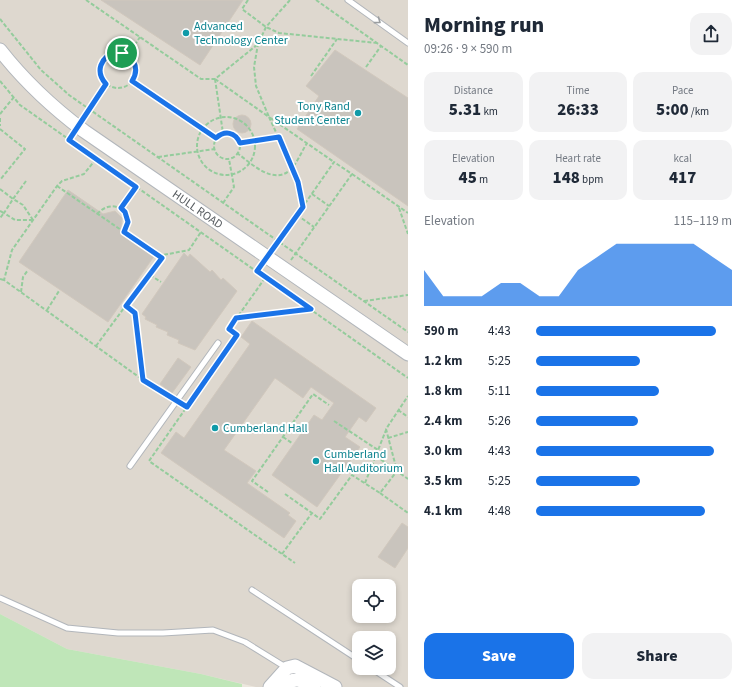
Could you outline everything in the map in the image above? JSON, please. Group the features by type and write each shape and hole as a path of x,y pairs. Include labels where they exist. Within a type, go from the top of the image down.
{"street":[{"name":"HULL ROAD","path":"0,50 32,88 56,111 408,354"},
{"path":"270,687 287,668 295,666 334,687"},
{"path":"284,687 295,679 301,680 314,687"}],"lane":[{"path":"348,0 408,43"},
{"path":"130,466 218,342"},
{"path":"252,590 352,655"},
{"path":"0,598 67,628 118,633 164,633 213,630 245,642 287,668"},
{"path":"382,675 400,687"}],"path":[{"path":"86,0 201,79 215,79 408,214"},
{"path":"248,0 242,9 266,27 279,33 377,43"},
{"path":"290,0 266,27 258,44 254,67 256,86 293,168 298,182 303,207"},
{"path":"316,0 408,65"},
{"path":"0,18 41,70 70,95 408,332"},
{"path":"128,55 140,37"},
{"path":"311,76 337,39"},
{"path":"215,79 258,44"},
{"path":"366,67 381,46"},
{"path":"116,52 128,55 135,65 136,71 132,81 123,88 117,89 106,84 100,74 101,62 105,57 116,52"},
{"path":"215,79 223,133"},
{"path":"0,81 20,105 408,378"},
{"path":"132,81 216,138"},
{"path":"69,140 106,84"},
{"path":"0,114 14,97"},
{"path":"0,118 0,128 25,150 0,180"},
{"path":"221,118 236,118 244,123 250,130 254,140 255,148 250,162 240,171 232,174 212,172 204,166 197,151 198,138 202,129 208,122 221,118"},
{"path":"223,133 235,136 240,143 237,153 229,159 220,157 214,149 216,138 223,133"},
{"path":"240,143 279,137"},
{"path":"237,153 268,174 277,175 293,168 307,143"},
{"path":"158,157 214,149"},
{"path":"4,280 12,250 57,186 62,181 84,174 96,159"},
{"path":"223,203 234,187 229,159"},
{"path":"257,271 279,242 334,162"},
{"path":"273,283 296,254 352,174"},
{"path":"0,218 26,181"},
{"path":"57,186 162,258"},
{"path":"121,208 136,187"},
{"path":"0,189 23,205 33,220"},
{"path":"312,194 329,206"},
{"path":"97,214 105,207 110,206 121,208 125,212 128,222 124,232"},
{"path":"399,207 408,234"},
{"path":"0,211 15,220 33,220"},
{"path":"297,215 315,227"},
{"path":"96,346 150,275 164,254 189,250 201,232"},
{"path":"21,292 23,277 28,270"},
{"path":"150,275 161,282"},
{"path":"265,278 229,329 237,335 149,461 295,562"},
{"path":"0,279 4,280 47,310 143,380 187,407"},
{"path":"47,310 59,291"},
{"path":"364,301 408,295"},
{"path":"126,306 135,313 143,380"},
{"path":"236,318 311,309"},
{"path":"268,492 252,481 313,394 329,405"},
{"path":"365,483 386,429 408,396"},
{"path":"398,410 408,417"},
{"path":"334,421 378,450"},
{"path":"386,429 397,471"},
{"path":"388,438 408,432"},
{"path":"283,437 292,443"},
{"path":"376,456 408,479"},
{"path":"380,493 397,471"},
{"path":"285,494 320,519 352,475 408,513"},
{"path":"282,554 312,513"}],"shaded area":[{"path":"0,0 408,0 408,687 256,687 201,674 67,649 0,614"}],"green space":[{"path":"0,614 67,649 201,674 242,684 242,687 0,687"}],"building":[{"name":"Advanced Technology Center","path":"101,0 243,0 200,65"},
{"name":"Tony Rand Student Center","path":"335,50 408,98 408,206 297,129 319,96 306,86"},
{"path":"242,115 248,118 251,124 248,130 242,133 236,130 233,124 236,118"},
{"path":"68,190 103,214 115,211 122,218 121,227 157,252 108,322 19,262"},
{"path":"184,253 188,257 190,254 210,272 212,270 221,280 223,278 237,291 195,350 178,343 179,340 167,335 168,332 156,327 157,325 145,319 146,317 142,314"},
{"name":"Cumberland Hall","path":"252,321 376,408 366,422 359,417 345,437 360,447 317,507 272,475 314,415 322,420 334,403 311,387 303,398 275,378 224,450 256,471 247,483 290,513 288,515 296,521 284,538 161,453 176,432 184,438 250,344 241,337"},
{"path":"178,358 191,367 172,393 160,384"},
{"path":"402,523 408,527 408,548 395,568 378,557"}],"place":[{"name":"Advanced Technology Center","path":"186,33"},
{"name":"Tony Rand Student Center","path":"358,113"},
{"name":"Cumberland Hall","path":"215,428"},
{"name":"Cumberland Hall Auditorium","path":"316,461"}],"route":[{"path":"116,52 122,53 128,55 135,65 136,71 132,81 216,138 223,133 231,133 240,143 279,137 298,182 303,207 257,271 311,309 236,318 229,329 237,335 187,407 143,380 135,313 126,306 162,258 124,232 128,222 125,212 121,208 136,187 69,140 106,84 100,74 101,62 110,54 116,52"}]}
